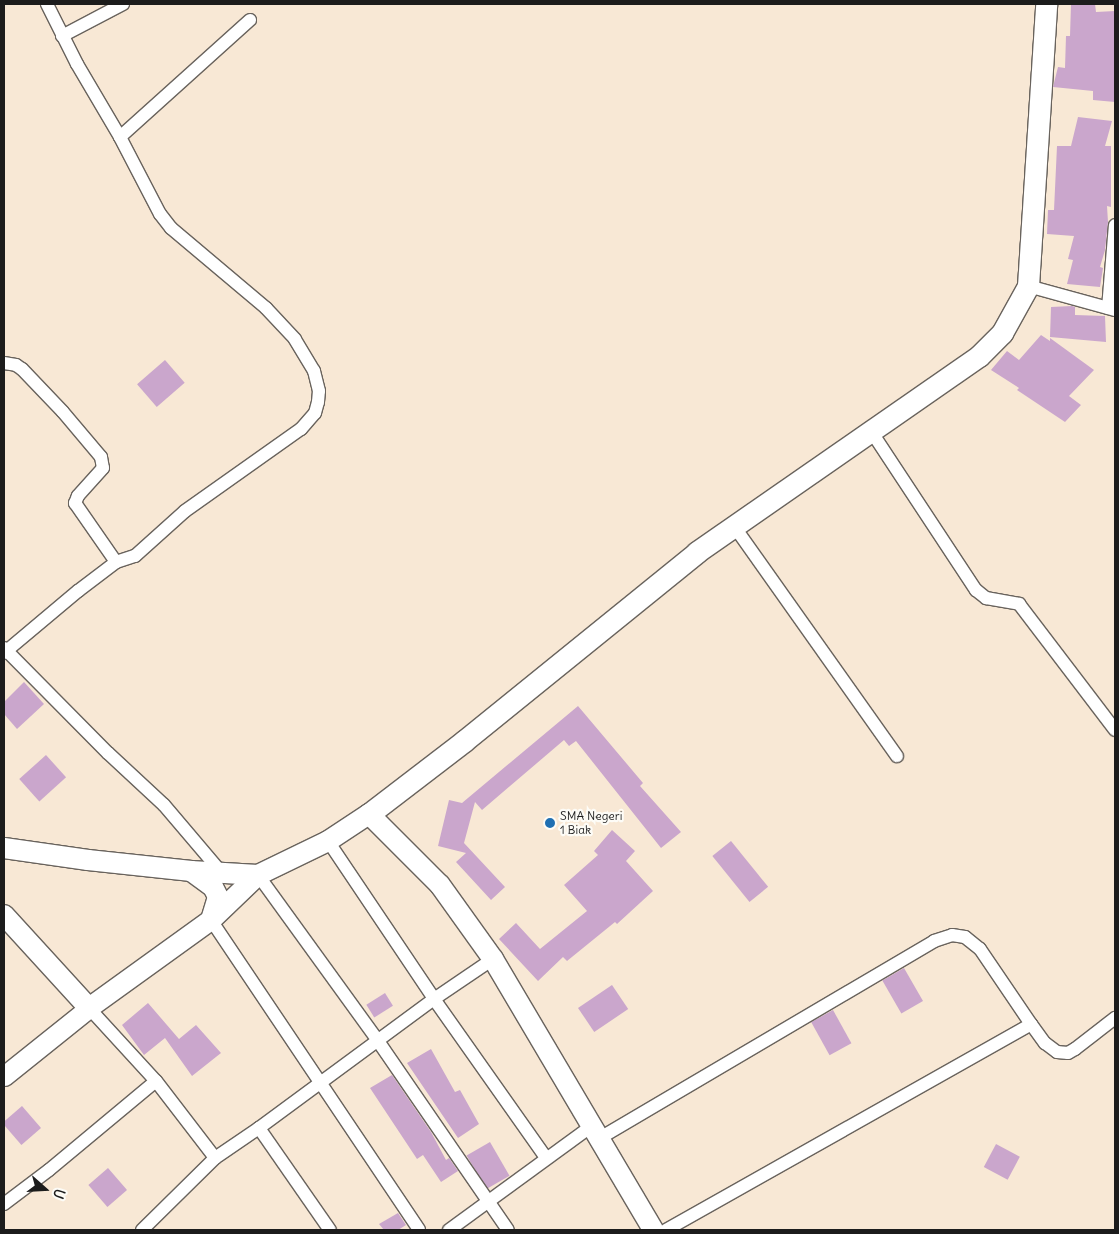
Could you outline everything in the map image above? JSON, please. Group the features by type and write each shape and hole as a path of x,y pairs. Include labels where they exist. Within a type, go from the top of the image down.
{"highway":[{"path":"369,814 464,741 697,552 979,356 1002,333 1028,286 1046,4"}],"main road":[{"path":"4,1076 89,1008 212,920 258,875 328,842 369,814 440,885 493,959 653,1230"},
{"path":"4,848 88,860 192,871 258,875"},
{"path":"192,871 213,887 218,897 212,920"},
{"path":"4,915 89,1008"}],"street":[{"path":"47,4 62,36 120,137 160,214 171,228 266,308 295,339 314,371 319,391 317,407 310,422 185,511 135,556 116,562 5,651 108,753 164,805 221,872"},
{"path":"62,36 123,4"},
{"path":"120,137 250,20"},
{"path":"1028,286 1112,309 1115,225"},
{"path":"4,363 16,365 22,370 63,412 101,457 103,468 78,496 75,503 116,562"},
{"path":"872,431 976,590 986,598 1019,604 1115,730"},
{"path":"734,526 897,756"},
{"path":"328,842 434,999 546,1158"},
{"path":"258,875 378,1041 508,1230"},
{"path":"212,920 319,1083 419,1230"},
{"path":"449,1230 546,1158 596,1132 934,941 952,935 966,937 980,949 1031,1024 1051,1049 1063,1054 1075,1049 1115,1018"},
{"path":"142,1230 216,1158 434,999 493,959"},
{"path":"89,1008 156,1081 216,1158"},
{"path":"666,1230 1031,1024"},
{"path":"4,1204 49,1170 156,1081"},
{"path":"259,1128 330,1230"}],"building":[{"path":"1071,4 1095,4 1096,12 1115,11 1115,102 1093,100 1093,91 1053,87 1058,67 1065,68 1066,36 1070,36"},
{"path":"1078,117 1112,121 1105,146 1111,146 1111,207 1107,206 1108,222 1105,250 1100,267 1103,268 1100,287 1067,284 1073,260 1068,259 1074,236 1047,234 1048,210 1054,210 1057,146 1071,146"},
{"path":"1051,307 1075,307 1075,315 1105,316 1106,342 1050,337"},
{"path":"1041,335 1050,341 1050,338 1094,370 1069,396 1081,405 1065,422 991,370 1007,351 1019,360"},
{"path":"165,360 185,383 157,407 137,384"},
{"path":"24,682 44,704 17,729 4,714 4,702"},
{"path":"578,706 643,783 640,786 681,832 661,848 576,741 569,746 564,740 482,810 475,802 464,843 505,887 491,900 456,862 466,853 438,846 449,800 462,803"},
{"path":"46,755 66,777 39,801 19,779"},
{"path":"612,830 635,851 626,861 653,891 617,924 615,922 567,961 563,957 538,981 499,939 516,923 540,949 587,911 564,885 598,855 594,851"},
{"path":"731,841 768,887 749,902 712,856"},
{"path":"904,968 923,1001 901,1013 882,981"},
{"path":"612,985 628,1009 594,1032 578,1008"},
{"path":"385,993 393,1006 374,1017 366,1005"},
{"path":"148,1003 179,1039 196,1025 221,1053 192,1076 165,1038 144,1055 122,1025"},
{"path":"833,1010 851,1043 830,1055 811,1022"},
{"path":"431,1049 455,1092 460,1090 479,1124 458,1138 407,1063"},
{"path":"392,1075 431,1132 446,1160 449,1158 458,1171 441,1182 423,1155 417,1159 370,1088"},
{"path":"22,1106 41,1128 21,1145 4,1125 4,1122"},
{"path":"490,1142 510,1176 486,1189 467,1156"},
{"path":"996,1144 1020,1157 1008,1180 984,1167"},
{"path":"108,1168 127,1190 107,1207 88,1185"},
{"path":"398,1213 406,1225 398,1230 384,1230 379,1224"}],"place":[{"name":"SMA Negeri 1 Biak","path":"550,823"}]}
